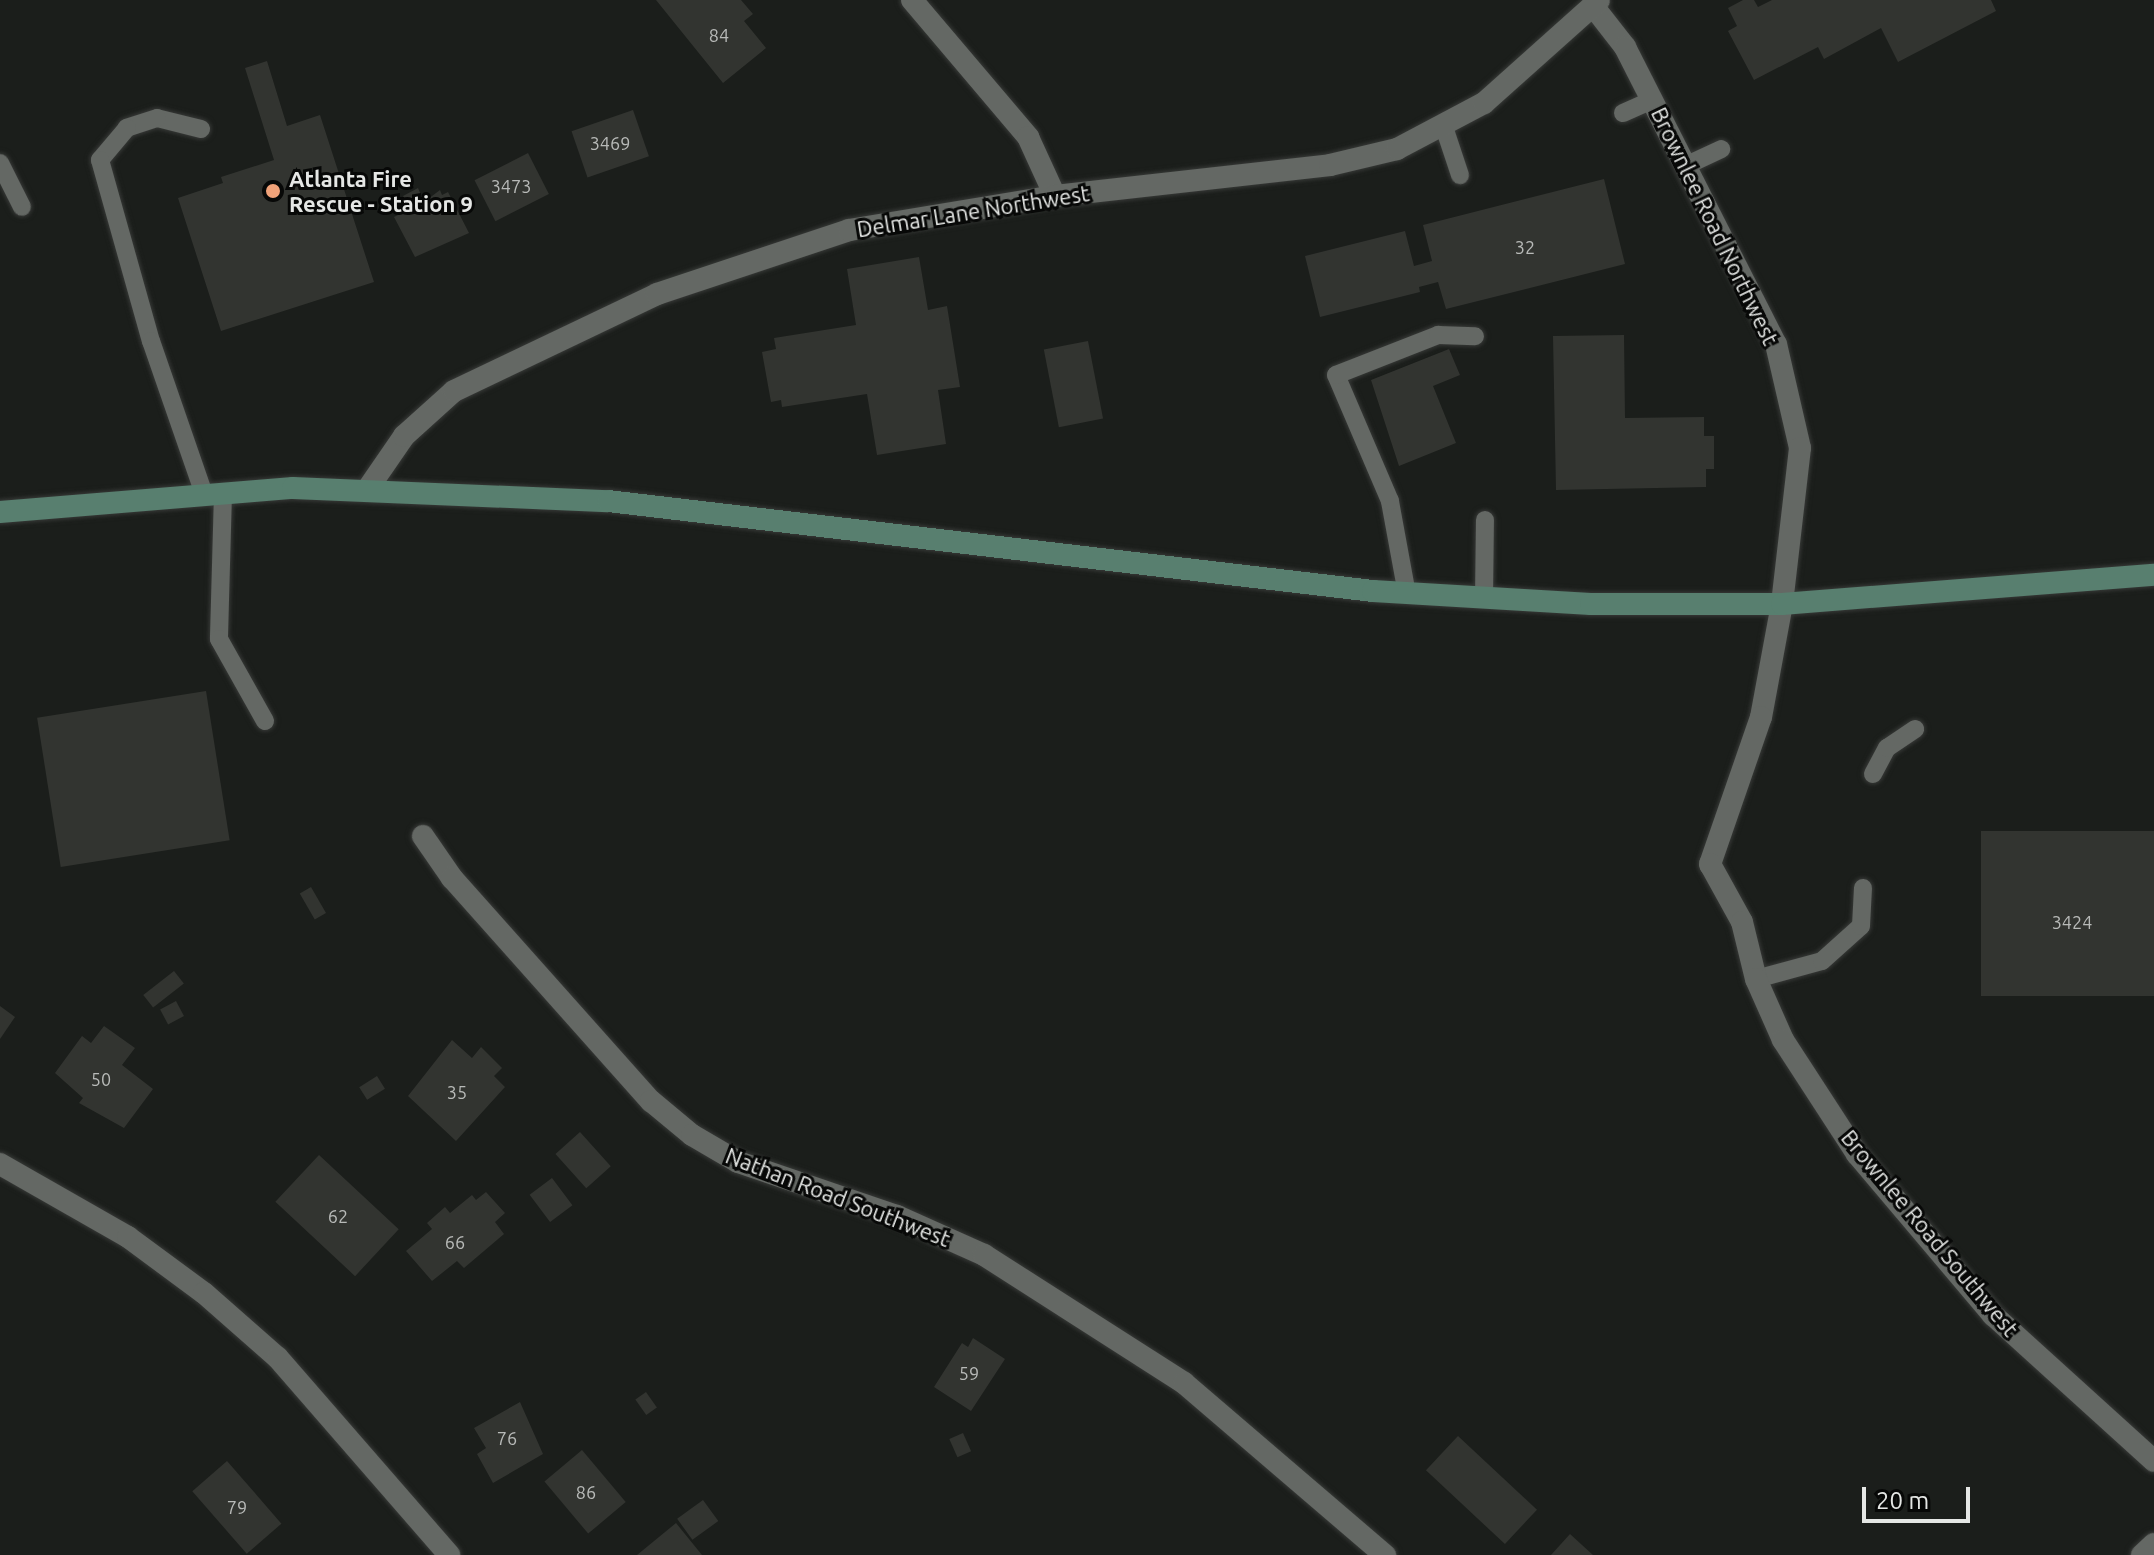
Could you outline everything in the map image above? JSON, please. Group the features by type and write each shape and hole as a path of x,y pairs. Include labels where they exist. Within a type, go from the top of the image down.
{"main road":[{"path":"0,512 214,493 369,487 608,501 1407,594 1591,604 1782,604 2154,575"}],"street":[{"path":"912,0 1028,137 1055,196"},
{"name":"Delmar Lane Northwest","path":"369,487 404,436 454,391 657,294 849,230 1055,196 1330,165 1397,149 1484,103 1596,3"},
{"name":"Brownlee Road Northwest","path":"1596,3 1625,47 1776,344 1800,448 1782,604"},
{"name":"Brownlee Road Southwest","path":"1782,604 1761,717 1710,864 1742,922 1756,979 1783,1040 1857,1154 1993,1315 2154,1461"},
{"name":"Nathan Road Southwest","path":"423,836 452,878 651,1101 692,1135 738,1162 897,1216 984,1255 1184,1383 1385,1555"},
{"path":"0,1164 128,1237 204,1293 308,1390 449,1555"},
{"path":"2142,1555 2154,1544"}],"lane":[{"path":"1623,113 1652,100"},
{"path":"201,129 157,118 127,128 100,160 151,341 214,493 219,639 265,721"},
{"path":"1443,124 1460,175"},
{"path":"1685,166 1721,149"},
{"path":"0,163 22,207"},
{"path":"1407,594 1390,501 1336,375 1438,335 1475,336"},
{"path":"1484,598 1485,520"},
{"path":"1873,774 1887,748 1915,729"},
{"path":"1756,979 1822,961 1861,926 1863,888"}],"building":[{"path":"656,0 741,0 753,14 744,21 766,48 723,83"},
{"path":"1743,0 1754,0 1758,7 1772,0 1991,0 1996,11 1898,62 1881,28 1824,59 1818,47 1754,80 1728,31 1737,26 1728,8"},
{"name":"Atlanta Fire Rescue - Station 9","path":"267,61 287,126 320,115 374,282 221,331 178,198 223,183 221,177 274,160 245,68"},
{"path":"633,110 649,156 587,177 572,131"},
{"path":"528,153 549,194 495,221 475,180"},
{"path":"1604,179 1625,264 1446,309 1438,282 1419,287 1420,292 1320,317 1305,256 1405,231 1414,266 1432,261 1423,225"},
{"path":"418,188 424,202 440,190 442,195 448,192 469,233 415,257 394,217 410,209 403,196"},
{"path":"919,257 928,310 947,306 960,387 938,390 946,444 877,455 867,394 782,407 781,400 771,402 762,352 776,349 774,338 856,325 847,269"},
{"path":"1624,335 1625,418 1704,417 1704,436 1714,436 1714,469 1706,469 1706,487 1556,490 1553,336"},
{"path":"1088,341 1103,419 1059,427 1044,350"},
{"path":"1449,349 1460,375 1433,386 1456,443 1399,466 1371,380"},
{"path":"206,691 230,840 61,867 37,718"},
{"path":"1981,831 2154,831 2154,996 1981,996"},
{"path":"311,887 326,913 315,919 300,894"},
{"path":"174,971 184,984 153,1008 143,995"},
{"path":"176,1001 184,1016 168,1024 160,1009"},
{"path":"0,1006 15,1017 0,1039"},
{"path":"104,1026 135,1048 122,1065 153,1089 124,1128 79,1103 83,1098 55,1073 82,1036 91,1043"},
{"path":"452,1040 472,1058 481,1047 502,1068 494,1076 505,1087 456,1141 408,1096"},
{"path":"377,1076 385,1089 367,1100 359,1087"},
{"path":"580,1132 611,1166 586,1188 555,1154"},
{"path":"319,1155 399,1229 355,1276 275,1202"},
{"path":"552,1178 572,1205 550,1222 530,1195"},
{"path":"486,1192 505,1213 495,1222 504,1234 464,1268 457,1261 432,1281 406,1251 432,1229 427,1223 445,1207 450,1213 472,1195 476,1200"},
{"path":"973,1338 1005,1359 971,1411 934,1387 962,1343 968,1347"},
{"path":"646,1392 657,1408 646,1415 635,1399"},
{"path":"520,1402 543,1454 493,1483 477,1454 486,1448 474,1428"},
{"path":"963,1433 971,1451 957,1457 949,1439"},
{"path":"1458,1436 1537,1510 1505,1544 1426,1470"},
{"path":"582,1450 626,1502 588,1534 544,1481"},
{"path":"227,1461 281,1524 247,1554 192,1491"},
{"path":"703,1500 718,1521 692,1540 677,1519"},
{"path":"676,1523 702,1555 637,1555"},
{"path":"1570,1534 1593,1555 1551,1555"}],"place":[{"name":"Atlanta Fire Rescue - Station 9","path":"273,191"}]}
